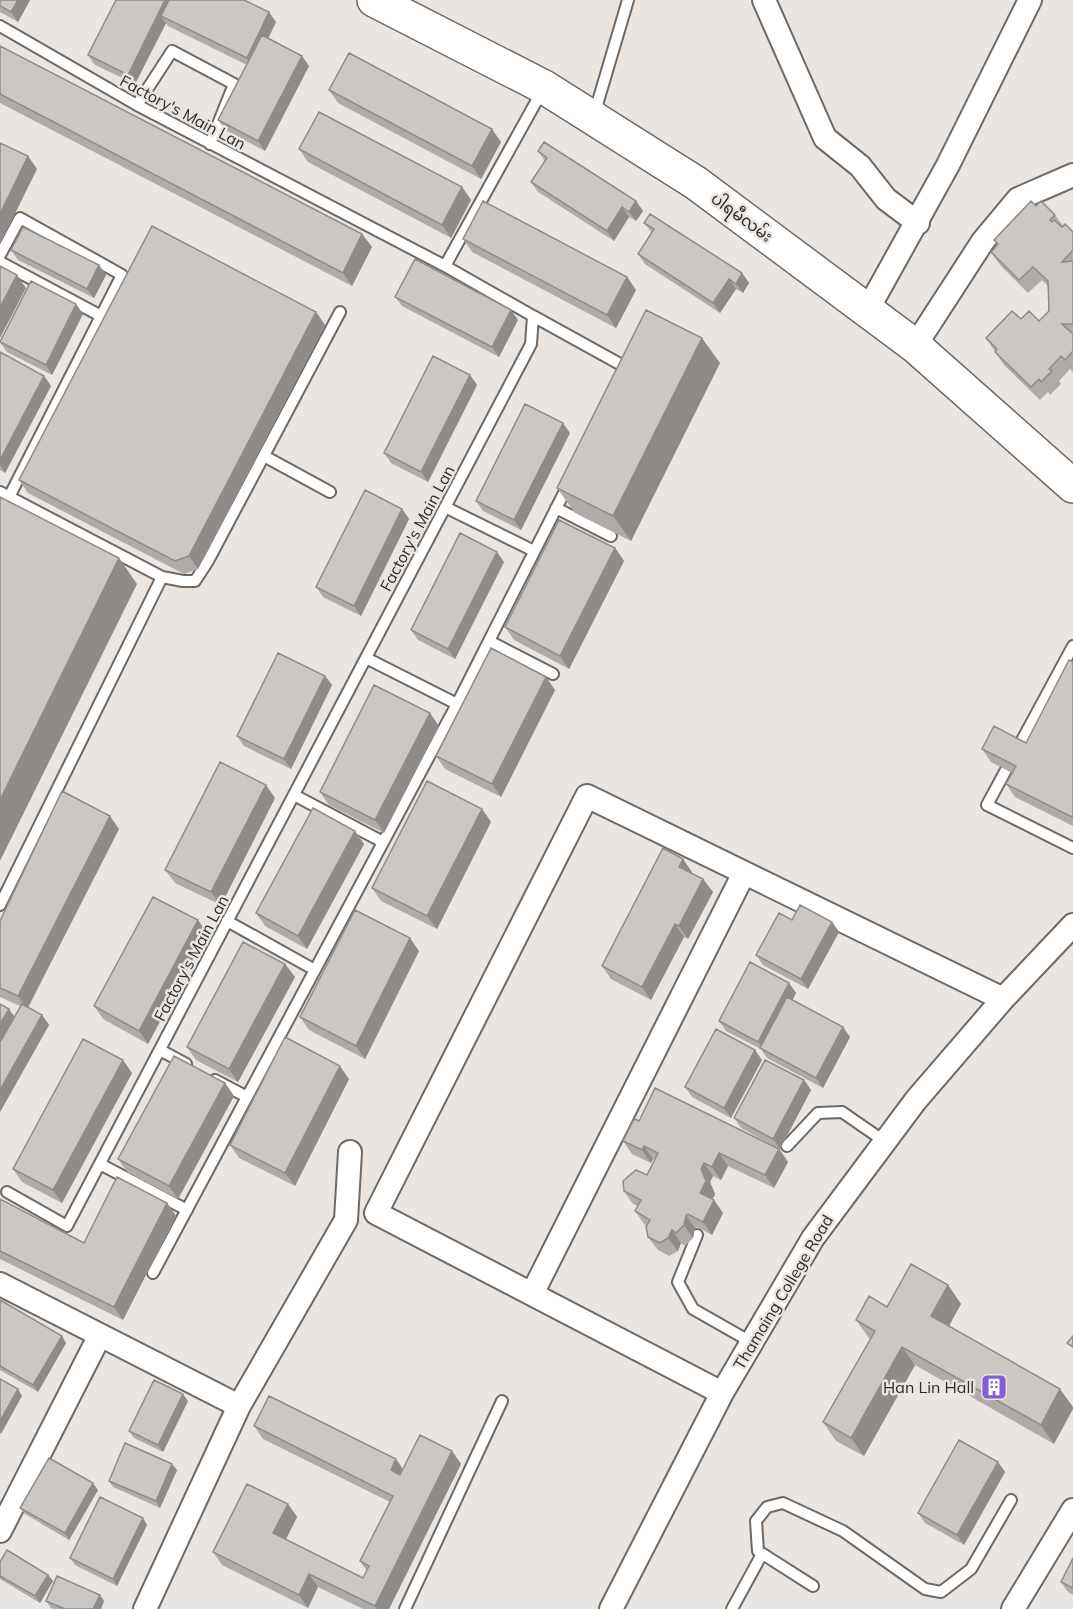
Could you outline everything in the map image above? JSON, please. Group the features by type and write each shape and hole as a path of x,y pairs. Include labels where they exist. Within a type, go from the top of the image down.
{"main road":[{"name":"ပါရမီလမ်း","path":"374,0 544,87 696,183 915,346 1073,486"}],"street":[{"path":"764,0 825,138 860,166 886,199 918,223"},
{"path":"868,309 918,223 1030,0"},
{"path":"915,346 983,242 1018,199 1073,175"},
{"path":"722,1393 376,1213 587,796 1004,999"},
{"path":"532,1294 744,873"},
{"name":"Thamaing College Road","path":"611,1609 722,1393 813,1238 916,1100 1004,999 1073,925"},
{"path":"145,1609 239,1406 346,1220 350,1152"},
{"path":"0,1284 239,1406"},
{"path":"0,1531 100,1335"},
{"path":"1021,1607 1073,1510"}],"lane":[{"path":"593,118 628,0"},
{"name":"Factory's Main Lan","path":"0,26 137,105 444,266 533,316 531,344 67,1226 7,1192"},
{"path":"137,105 172,51 234,84 210,144"},
{"path":"444,266 544,87"},
{"path":"0,255 20,218 122,275 4,495 162,577 183,581 195,581 208,561 340,312"},
{"path":"0,262 101,316"},
{"path":"533,316 627,369"},
{"path":"264,456 330,492"},
{"path":"153,1273 457,704 571,478"},
{"path":"445,507 534,551"},
{"path":"556,508 611,536"},
{"path":"0,905 162,577"},
{"path":"489,641 553,674"},
{"path":"1073,646 987,805 1073,848"},
{"path":"366,658 457,704"},
{"path":"294,795 383,842"},
{"path":"227,921 315,970"},
{"path":"160,1050 247,1096"},
{"path":"787,1146 818,1113 843,1112 884,1141"},
{"path":"100,1164 187,1210"},
{"path":"697,1235 678,1282 693,1309 751,1342"},
{"path":"405,1609 502,1401"},
{"path":"813,1586 758,1551 756,1521 767,1508 783,1503 843,1530 925,1589 941,1592 971,1569 1011,1500"},
{"path":"732,1609 762,1554"}],"building":[{"path":"0,0 18,0 11,12 0,6"},
{"path":"116,0 165,0 128,75 88,55"},
{"path":"169,0 244,0 269,12 247,58 161,16"},
{"path":"262,35 302,56 258,141 218,120"},
{"path":"0,46 362,234 343,273 0,94"},
{"path":"349,53 492,129 472,166 329,90"},
{"path":"319,112 462,187 442,225 299,149"},
{"path":"544,142 636,201 629,212 622,207 607,231 531,182 547,158 538,151"},
{"path":"0,143 28,156 0,214"},
{"path":"483,201 627,277 607,315 463,239"},
{"path":"1031,201 1036,206 1041,201 1055,215 1050,220 1052,222 1054,220 1062,227 1065,224 1073,232 1073,250 1062,262 1073,261 1073,324 1062,324 1073,334 1073,351 1065,360 1061,356 1049,369 1052,371 1041,382 1039,379 1031,387 995,352 997,349 986,338 1012,311 1021,319 1029,311 1039,321 1049,311 1048,281 1033,267 1019,280 991,252 998,244 994,240"},
{"path":"650,214 742,273 736,284 729,279 713,303 638,254 654,229 644,223"},
{"path":"152,226 316,312 189,556 175,561 19,480"},
{"path":"23,227 99,265 87,289 11,250"},
{"path":"415,259 511,310 492,347 395,297"},
{"path":"0,266 17,275 0,307"},
{"path":"31,281 76,304 46,365 0,342"},
{"path":"646,310 702,338 613,516 557,488"},
{"path":"0,352 44,376 0,460"},
{"path":"433,356 470,375 421,472 384,453"},
{"path":"525,404 563,423 514,520 476,501"},
{"path":"365,490 402,509 354,606 316,587"},
{"path":"0,497 119,558 0,800"},
{"path":"559,520 615,548 560,656 505,627"},
{"path":"460,533 497,552 448,649 411,630"},
{"path":"491,648 546,677 492,784 436,756"},
{"path":"278,653 325,676 284,759 237,736"},
{"path":"1069,660 1073,662 1072,817 1006,784 1016,766 982,749 994,726 1026,743"},
{"path":"374,685 430,713 375,820 320,792"},
{"path":"220,762 266,785 211,892 165,870"},
{"path":"427,781 482,809 427,916 372,888"},
{"path":"62,791 110,816 18,996 0,988 0,921"},
{"path":"313,808 355,831 298,936 256,913"},
{"path":"663,848 683,859 679,867 703,879 679,926 675,924 642,987 602,966"},
{"path":"153,897 198,920 139,1031 94,1006"},
{"path":"800,905 832,922 801,979 756,955 779,913 792,920"},
{"path":"355,910 410,938 356,1046 300,1017"},
{"path":"243,942 285,964 229,1069 187,1047"},
{"path":"750,962 789,983 758,1042 719,1021"},
{"path":"787,997 843,1027 816,1078 760,1048"},
{"path":"0,1004 9,1009 0,1024"},
{"path":"22,1004 42,1015 0,1090 0,1042"},
{"path":"716,1029 755,1050 724,1108 685,1087"},
{"path":"285,1037 340,1066 285,1173 230,1145"},
{"path":"83,1039 123,1060 53,1190 13,1169"},
{"path":"174,1056 225,1083 169,1186 118,1159"},
{"path":"765,1060 804,1080 773,1139 734,1118"},
{"path":"655,1088 779,1149 765,1175 719,1153 712,1167 704,1163 701,1169 706,1181 700,1193 714,1200 703,1222 688,1214 684,1225 676,1233 672,1230 668,1238 660,1243 648,1237 646,1227 650,1220 635,1211 641,1200 624,1191 623,1181 636,1170 647,1175 658,1153 644,1146 642,1150 623,1141 633,1121 635,1119 639,1121"},
{"path":"117,1177 167,1203 114,1307 0,1251 0,1199 84,1243"},
{"name":"Han Lin Hall","path":"911,1264 948,1285 931,1316 1060,1389 1041,1425 902,1347 851,1438 823,1422 875,1331 856,1320 869,1296 887,1307"},
{"path":"0,1300 62,1336 33,1385 0,1366"},
{"path":"1073,1336 1073,1347 1067,1343"},
{"path":"0,1379 18,1389 0,1421"},
{"path":"154,1380 183,1394 158,1445 129,1431"},
{"path":"269,1396 396,1459 391,1470 400,1475 420,1435 452,1451 375,1606 309,1574 299,1595 213,1552 247,1484 288,1504 273,1533 363,1578 369,1566 360,1561 393,1496 254,1426"},
{"path":"959,1440 998,1462 957,1535 918,1513"},
{"path":"125,1443 172,1464 156,1501 109,1481"},
{"path":"49,1458 93,1483 65,1533 20,1508"},
{"path":"100,1497 143,1518 113,1579 70,1558"},
{"path":"7,1550 48,1575 35,1596 0,1576 0,1562"},
{"path":"1073,1558 1073,1588 1061,1582"},
{"path":"57,1576 100,1595 93,1609 65,1609 46,1601"}],"place":[{"name":"Han Lin Hall","path":"994,1387"}]}
